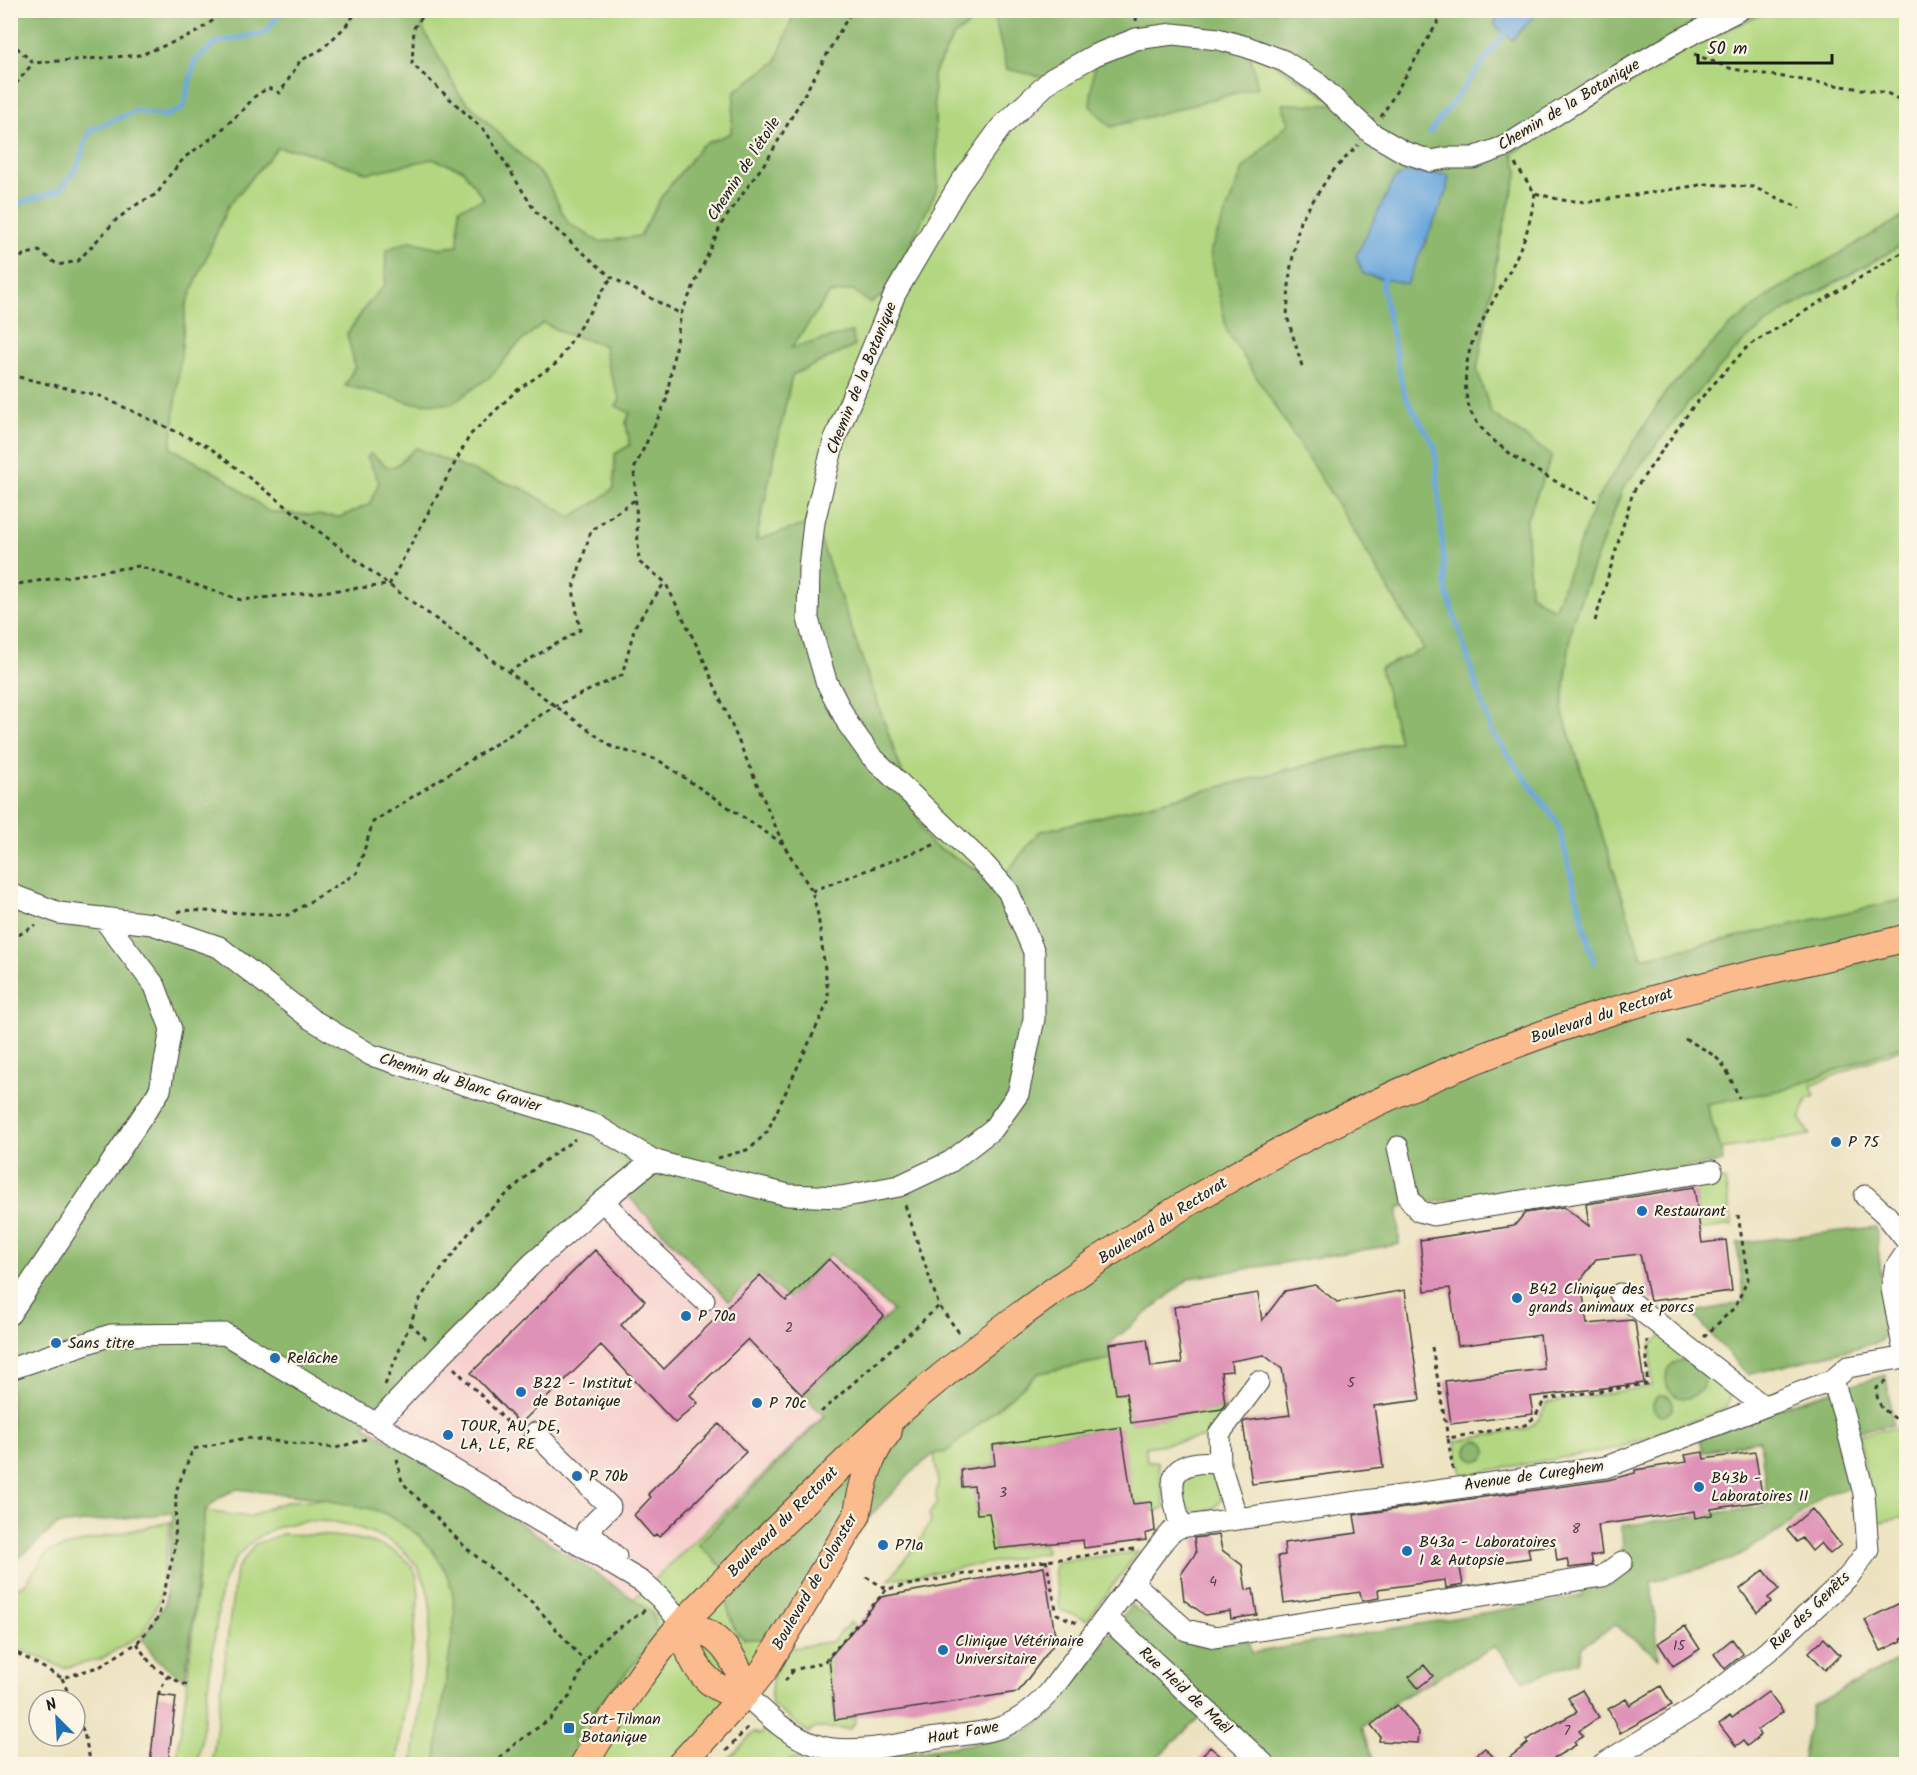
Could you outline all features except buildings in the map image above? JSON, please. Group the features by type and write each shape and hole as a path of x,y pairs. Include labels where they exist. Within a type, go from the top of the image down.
{"main road":[{"name":"Boulevard du Rectorat","path":"584,1764 630,1690 682,1624 844,1462 927,1388 1000,1330 1116,1248 1311,1135 1376,1103 1498,1051 1622,1008 1695,988 1906,938"},
{"name":"Boulevard de Colonster","path":"681,1764 746,1694 764,1670 857,1515 861,1492 880,1442 927,1388"},
{"path":"682,1624 703,1630 729,1653 736,1663 746,1694"}],"street":[{"name":"Chemin de la Botanique","path":"653,1160 788,1195 842,1197 899,1186 950,1162 993,1129 1018,1094 1034,1019 1034,952 1008,891 984,864 871,756 848,724 826,681 808,619 809,568 814,522 834,441 896,294 953,195 1001,127 1052,79 1095,55 1136,39 1173,34 1218,39 1284,60 1316,82 1371,133 1404,152 1431,160 1473,158 1506,146 1610,80 1739,10"},
{"name":"Chemin du Blanc Gravier","path":"10,894 59,912 152,924 219,947 311,1019 371,1055 594,1125 653,1160"},
{"path":"10,1314 160,1090 171,1029 155,986 104,918"},
{"path":"1398,1147 1409,1198 1419,1211 1433,1215 1712,1172"},
{"path":"376,1424 534,1262 653,1160"},
{"path":"1865,1196 1886,1215 1906,1240"},
{"path":"603,1201 642,1242 704,1300"},
{"path":"1906,1253 1895,1269 1892,1290 1906,1357"},
{"path":"1620,1294 1763,1406"},
{"path":"10,1369 111,1335 225,1334 642,1582"},
{"name":"Avenue de Cureghem","path":"1180,1527 1606,1467 1833,1380 1848,1367 1906,1357"},
{"name":"Rue des Genêts","path":"1603,1764 1703,1703 1768,1651 1849,1576 1868,1550 1864,1494 1833,1380"},
{"path":"1237,1519 1220,1464 1219,1434 1258,1382"},
{"path":"536,1432 609,1507 587,1530 660,1598 682,1624"},
{"path":"1180,1527 1172,1482 1178,1471 1192,1464 1206,1461 1220,1464"},
{"name":"Haut Fawe","path":"746,1694 787,1731 808,1742 834,1750 859,1749 996,1729 1018,1719 1040,1703 1156,1551 1171,1533 1180,1527"},
{"path":"1132,1582 1186,1630 1215,1637 1603,1576 1622,1562"},
{"name":"Rue Heid de Maël","path":"1106,1617 1264,1764"}],"path":[{"path":"10,91 33,63 140,55 192,34 228,10"},
{"path":"10,272 23,255 39,251 58,265 78,261 117,219 139,203 157,194 185,157 216,135 254,97 268,88 280,93 300,61 322,49 345,27 358,10"},
{"path":"427,10 414,28 412,64 486,132 536,211 611,278 681,314"},
{"name":"Chemin de l'étoile","path":"665,582 639,562 634,469 666,401 681,314 722,223 769,156 852,10"},
{"path":"1302,366 1287,316 1290,271 1300,221 1331,174 1371,133 1445,10"},
{"path":"1680,40 1691,53 1732,69 1887,93 1906,103"},
{"path":"10,41 33,63"},
{"path":"1506,146 1518,171 1535,193 1561,200 1589,202 1707,184 1753,188 1800,208"},
{"path":"1535,193 1530,221 1521,246 1474,338 1465,375 1468,407 1476,422 1497,443 1560,484 1596,501"},
{"path":"1595,621 1633,492 1692,408 1748,346 1906,251"},
{"path":"389,585 470,435 516,391 557,363 611,278"},
{"path":"10,375 100,396 210,447 389,585 612,747 658,760 783,844"},
{"path":"508,672 580,630 573,589 591,531 636,499"},
{"path":"10,585 139,566 242,600 389,585"},
{"path":"152,924 183,910 288,915 357,873 373,822 555,706 622,675 635,626 665,582 701,654 783,844 812,891 818,915 829,1000 767,1132 750,1149 680,1168"},
{"path":"812,891 955,837"},
{"path":"1685,1039 1714,1053 1726,1067 1739,1098"},
{"path":"384,1387 421,1297 477,1222 536,1167 594,1125"},
{"path":"899,1186 939,1305 963,1338"},
{"path":"1692,1350 1735,1307 1748,1279 1738,1215"},
{"path":"821,1412 939,1305"},
{"path":"410,1323 526,1441 536,1432"},
{"path":"1448,1438 1525,1425 1535,1417 1545,1400 1647,1384 1647,1339 1659,1324"},
{"path":"1432,1347 1456,1487"},
{"path":"1890,1377 1877,1388 1876,1397 1886,1413 1901,1423 1906,1435"},
{"path":"62,1678 101,1666 137,1643 158,1618 175,1547 176,1491 193,1449 246,1438 336,1448 366,1440 376,1424"},
{"path":"376,1424 402,1482 465,1547 534,1604 585,1662"},
{"path":"785,1672 824,1662 886,1589 1046,1560 1144,1548 1156,1551"},
{"path":"1046,1560 1057,1614"},
{"path":"866,1577 886,1589"},
{"path":"493,1764 516,1743 550,1719 570,1696 585,1662 603,1639 660,1598"},
{"path":"137,1643 147,1661 166,1677 187,1685"},
{"path":"10,1649 62,1678 66,1688"},
{"path":"782,1685 795,1669"},
{"path":"158,1695 166,1677"},
{"path":"87,1746 91,1764"}],"shaded area":[{"path":"627,1195 729,1301 759,1273 789,1298 830,1253 893,1311 802,1395 825,1415 634,1599 485,1500 363,1425 555,1243"}],"green space":[{"path":"431,10 795,11 776,62 735,91 731,133 702,145 662,196 640,236 599,242 568,223 546,180 460,95 422,27"},
{"path":"11,11 431,11 422,27 460,95 546,180 568,223 599,242 640,236 662,196 702,145 731,133 735,91 776,62 795,11 987,11 953,37 933,75 938,187 887,293 870,303 853,290 829,294 791,348 852,332 855,346 792,375 756,540 814,522 924,835 931,844 999,882 1039,832 1400,742 1380,668 1424,649 1350,524 1227,331 1210,252 1243,169 1289,123 1282,104 1340,105 1248,47 1258,87 1111,127 1090,106 1095,55 1052,79 1007,69 993,11 1769,11 1698,42 1513,153 1518,171 1501,236 1477,370 1491,413 1552,456 1526,521 1530,594 1554,610 1596,501 1666,392 1729,327 1773,292 1906,215 1906,243 1786,310 1744,341 1687,404 1623,488 1572,622 1562,711 1642,958 1906,899 1906,1044 1786,1089 1706,1104 1723,1162 1398,1207 1399,1244 1190,1278 1109,1344 1111,1359 1039,1373 946,1452 934,1454 915,1469 873,1513 782,1639 744,1639 735,1631 725,1599 737,1581 698,1544 825,1416 802,1395 893,1311 830,1254 789,1299 759,1273 729,1301 627,1195 555,1243 364,1425 485,1500 634,1599 653,1615 656,1624 655,1639 575,1733 575,1755 570,1764 435,1764 455,1614 452,1589 436,1555 418,1534 386,1514 311,1497 237,1489 220,1497 205,1511 185,1680 157,1660 142,1639 165,1603 173,1513 57,1525 11,1565","holes":["277,148 300,150 368,173 432,159 462,169 484,199 459,208 458,246 439,248 410,241 386,250 385,285 369,302 347,334 355,366 345,386 412,403 451,404 490,377 515,347 543,323 564,333 604,345 608,367 620,400 616,406 630,413 626,423 630,445 615,454 614,488 595,503 571,517 522,488 485,476 416,448 396,466 388,467 371,454 367,457 379,482 370,504 341,517 269,512 223,477 171,448 186,305 228,206"]},
{"path":"987,11 993,11 1007,69 1095,55 1258,87 1247,47 1341,105 1289,123 1243,169 1350,524 1424,649 1380,668 1401,741 1039,832 999,882 931,844 924,835 814,523 756,541 792,375 855,346 851,332 790,349 829,294 853,290 938,187 933,75 953,37"},
{"path":"1769,11 1906,11 1906,215 1773,292 1729,327 1666,392 1596,501 1555,610 1530,594 1526,521 1552,456 1491,413 1477,370 1501,236 1518,171 1513,153 1698,42"},
{"path":"277,148 300,150 368,173 432,159 462,169 484,199 458,247 439,248 410,241 386,250 385,285 369,302 347,334 355,366 345,386 374,392 490,377 515,347 543,323 564,333 604,345 616,389 630,413 626,423 630,445 615,454 614,488 595,503 571,517 522,488 485,476 416,448 396,466 388,468 371,454 379,482 370,504 340,517 268,512 223,477 170,448 186,305 228,206"},
{"path":"1906,243 1906,899 1642,958 1562,711 1572,622 1623,488 1687,404 1744,341 1786,310"},
{"path":"1906,1044 1906,1047 1811,1085 1815,1096 1807,1099 1800,1119 1810,1135 1721,1149 1706,1104 1786,1089"},
{"path":"1725,1180 1732,1225 1700,1230 1694,1184"},
{"path":"1876,1227 1882,1284 1891,1329 1879,1342 1748,1375 1692,1313 1744,1302 1737,1243"},
{"path":"1663,1335 1725,1382 1730,1399 1725,1409 1618,1448 1462,1475 1455,1441 1529,1428 1538,1420 1547,1403 1652,1386 1651,1345"},
{"path":"1111,1359 1116,1394 1126,1393 1131,1423 1226,1408 1206,1437 1146,1447 1147,1462 1158,1462 1165,1509 1153,1511 1152,1506 1134,1510 1123,1444 1116,1428 993,1445 995,1465 962,1470 962,1487 974,1486 977,1514 997,1512 992,1530 995,1549 1045,1544 1046,1553 889,1580 922,1537 931,1521 929,1514 937,1503 938,1483 934,1454 946,1452 1039,1373"},
{"path":"1685,1360 1698,1366 1704,1379 1698,1392 1685,1398 1672,1392 1666,1379 1672,1366"},
{"path":"1886,1375 1893,1425 1845,1432 1857,1486 1825,1494 1780,1531 1733,1559 1651,1582 1659,1658 1615,1625 1582,1647 1578,1662 1525,1681 1495,1646 1401,1698 1362,1727 1375,1764 1242,1764 1208,1710 1150,1764 780,1764 810,1753 900,1755 1021,1736 1054,1712 1131,1605 1183,1642 1206,1646 1249,1639 1252,1653 1582,1596 1580,1583 1623,1565 1622,1526 1768,1506 1760,1440 1703,1452 1700,1439 1789,1404"},
{"path":"1663,1395 1670,1398 1673,1405 1670,1412 1663,1415 1656,1412 1653,1405 1656,1398"},
{"path":"825,1415 698,1544 737,1581 782,1639 681,1764 570,1764 575,1755 575,1733 655,1639 653,1614 634,1599"},
{"path":"1896,1428 1906,1487 1906,1517 1874,1523 1859,1434"},
{"path":"1473,1441 1481,1441 1487,1447 1487,1455 1481,1461 1473,1461 1467,1455 1467,1447"},
{"path":"1197,1471 1212,1473 1222,1499 1206,1512 1196,1511 1186,1506 1183,1493 1184,1481"},
{"path":"311,1500 359,1505 390,1516 405,1525 431,1550 449,1580 454,1597 455,1615 435,1764 412,1764 431,1620 429,1596 421,1574 407,1554 383,1538 339,1523 316,1521 294,1523 274,1529 256,1539 240,1553 228,1572 220,1595 198,1764 176,1764 187,1685 205,1511 249,1517 289,1501"},
{"path":"170,1522 160,1600 141,1635 101,1659 64,1668 17,1648 11,1643 11,1590 25,1584 48,1552"},
{"path":"282,1534 336,1536 374,1543 391,1549 405,1559 415,1572 419,1595 397,1764 212,1764 236,1570 255,1544"},
{"path":"1138,1552 1087,1620 1060,1610 1054,1569 1056,1564 1061,1561"},
{"path":"850,1622 855,1627 829,1658 835,1719 856,1717 856,1722 850,1729 816,1728 809,1733 772,1705 771,1689 774,1676 787,1649 833,1641"},
{"path":"1906,1656 1906,1764 1802,1764 1812,1706"},
{"path":"765,1729 791,1748 810,1753 780,1764 724,1764 754,1732 760,1735"}],"water":[{"path":"1536,10 1538,12 1512,40 1494,24 1502,11"},
{"path":"1406,172 1449,175 1446,194 1407,284 1363,274 1356,256 1394,180"}],"waterway":[{"path":"10,206 60,190 77,167 90,130 136,111 165,116 183,108 195,61 217,42 265,33 282,10"},
{"path":"1430,132 1509,28"},
{"path":"1386,272 1382,285 1404,394 1435,447 1446,589 1491,731 1558,824 1594,963"}],"place":[{"name":"P 75","path":"1836,1142"},
{"name":"Restaurant","path":"1642,1211"},
{"name":"B42 Clinique des grands animaux et porcs","path":"1517,1298"},
{"name":"P 70a","path":"686,1316"},
{"name":"Sans titre","path":"56,1343"},
{"name":"Relâche","path":"275,1358"},
{"name":"B22 - Institut de Botanique","path":"521,1392"},
{"name":"P 70c","path":"757,1403"},
{"name":"TOUR, AU, DE, LA, LE, RE","path":"448,1435"},
{"name":"P 70b","path":"577,1476"},
{"name":"B43b - Laboratoires II","path":"1699,1487"},
{"name":"P71a","path":"883,1545"},
{"name":"B43a - Laboratoires I & Autopsie","path":"1407,1551"},
{"name":"Clinique Vétérinaire Universitaire","path":"943,1650"},
{"name":"Sart-Tilman Botanique","path":"569,1728"}]}
